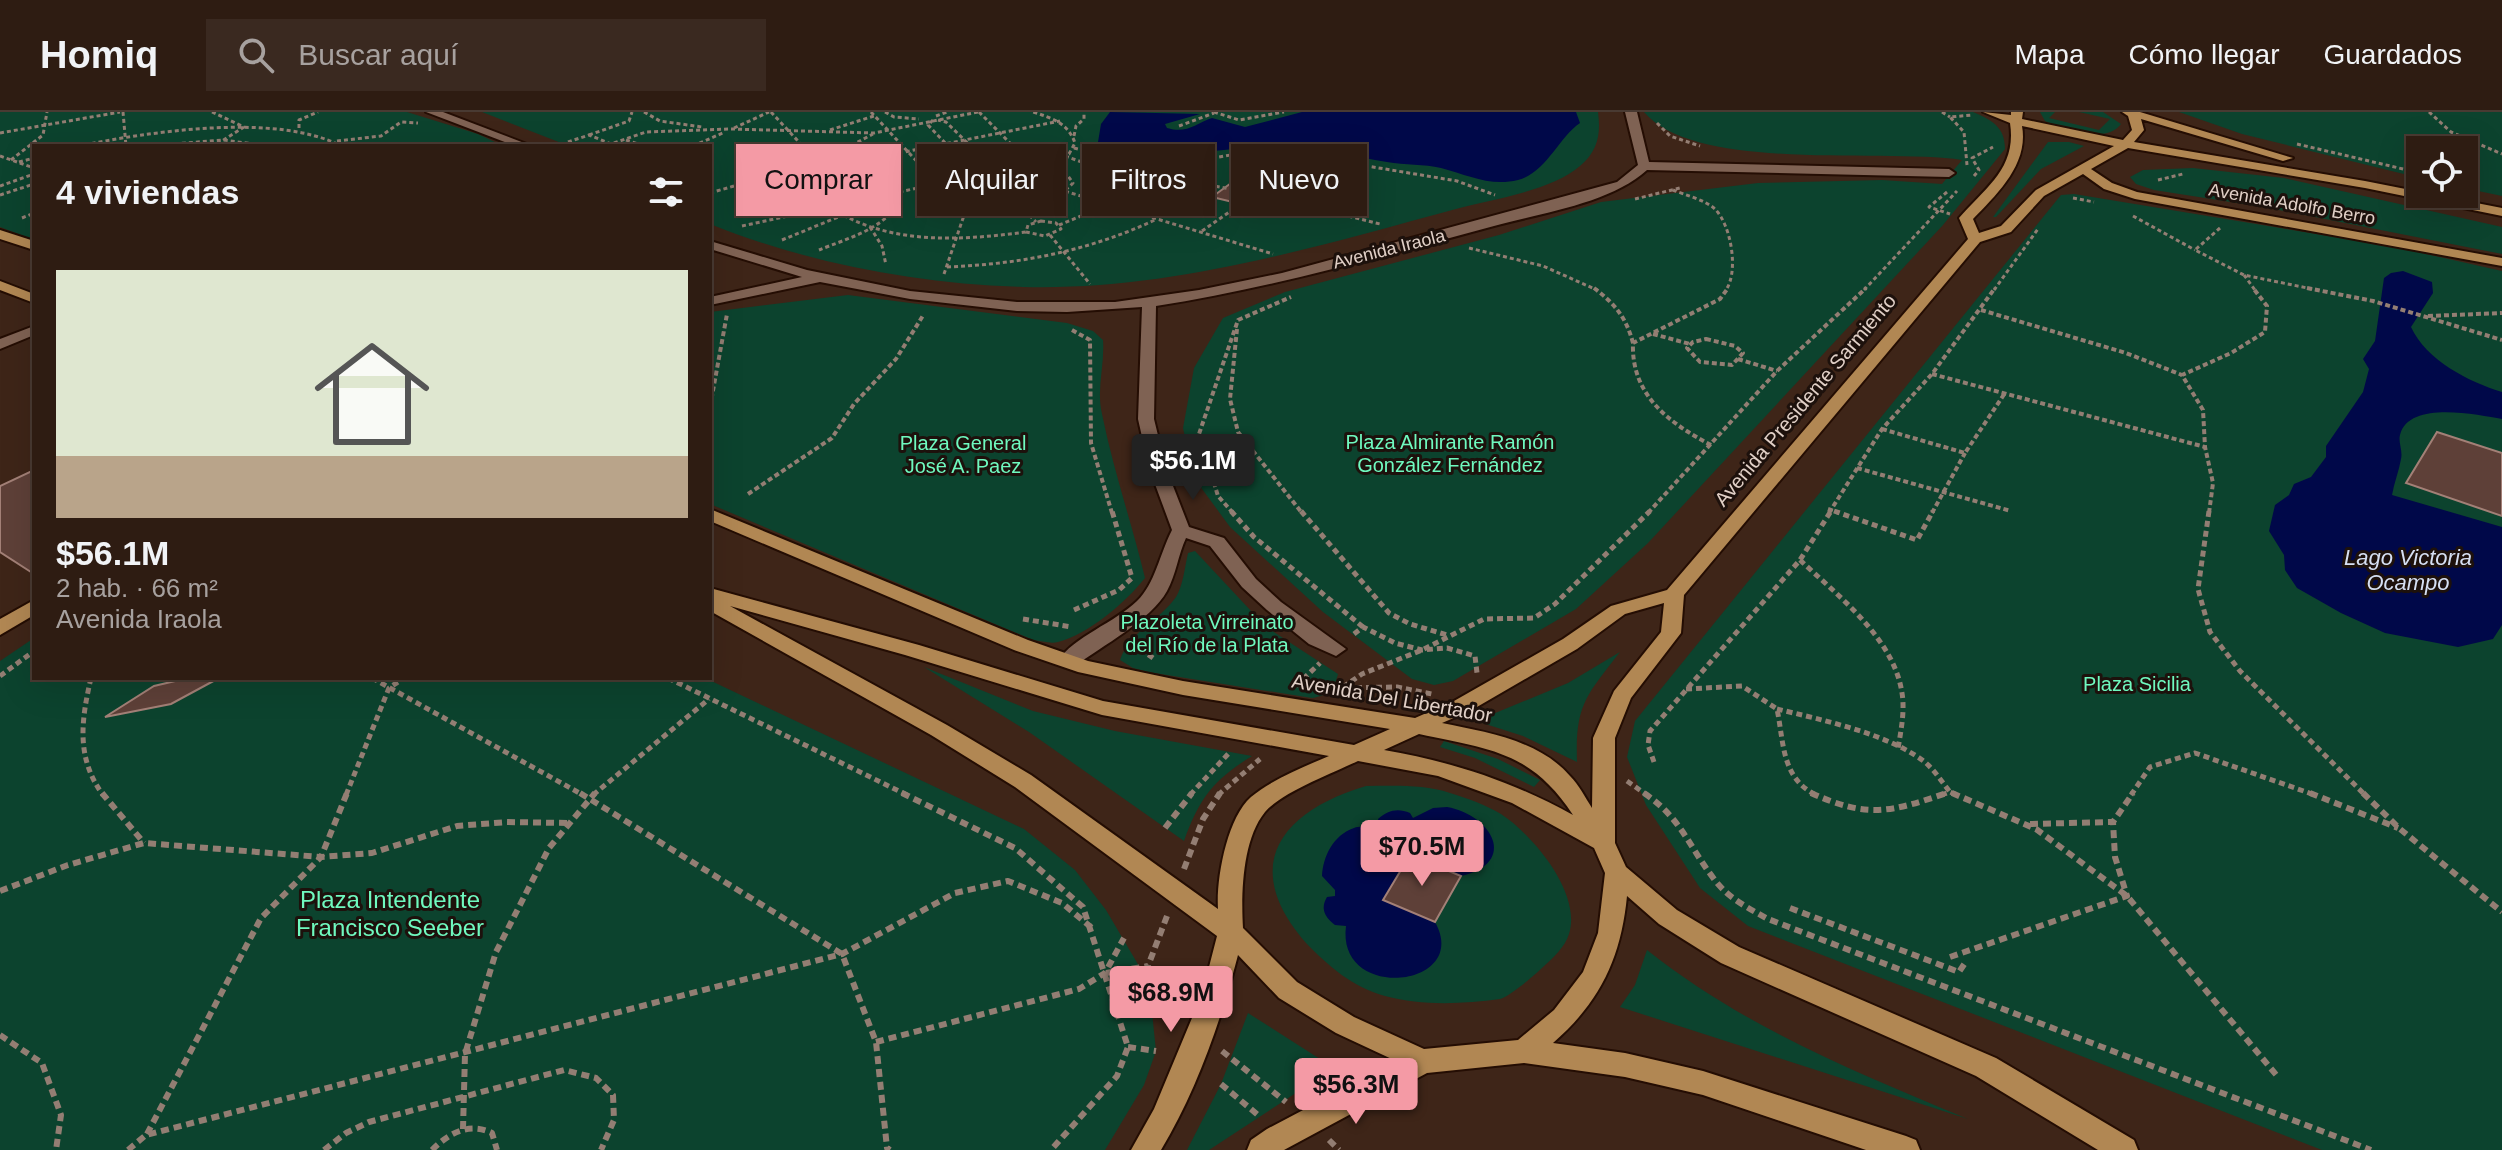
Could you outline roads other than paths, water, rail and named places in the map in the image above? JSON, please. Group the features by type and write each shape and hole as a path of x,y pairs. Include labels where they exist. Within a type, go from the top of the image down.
{"main road":[{"path":"1989,112 2125,145 2406,191"},
{"path":"2125,145 2138,130 2132,113"},
{"path":"2132,113 2234,145 2406,191"},
{"path":"1975,239 1966,218 2005,172 2017,151 2019,136 2015,116"},
{"name":"Avenida Presidente Sarmiento","path":"1674,594 1975,239 2006,229 2040,193 2125,145"},
{"name":"Avenida Adolfo Berro","path":"2082,168 2108,186 2135,195 2502,262"},
{"path":"2478,207 2502,212"},
{"path":"0,234 32,245"},
{"path":"0,285 32,298"},
{"name":"Avenida Del Libertador","path":"712,515 1021,645 1068,661 1183,688 1418,726 1499,743 1540,763 1562,781 1603,843"},
{"path":"1145,1150 1165,1117 1215,994 1231,932 1229,889 1237,851 1248,819 1258,804 1300,778 1462,706 1570,644 1618,610 1674,594 1671,633 1621,696 1604,738 1603,843 1617,873 1668,917 1730,955 1986,1067 2124,1150"},
{"path":"712,595 912,650 1102,708 1441,768 1481,780 1520,797 1603,843"},
{"path":"712,604 939,730 1023,781 1231,932 1288,990 1345,1025 1423,1061"},
{"path":"0,628 32,607"},
{"path":"1524,1051 1563,1018 1593,978 1611,933 1617,873"},
{"path":"1261,1150 1277,1138 1423,1061 1524,1051 1625,1065 1703,1083 1906,1150"}],"street":[{"path":"1631,112 1644,166 1949,173"},
{"path":"431,118 519,144"},
{"name":"Avenida Iraola","path":"712,246 756,262 904,292 1070,308 1149,302 1221,291 1482,226 1622,185 1644,166"},
{"path":"712,301 822,277"},
{"path":"1068,661 1142,608 1159,589 1168,555 1181,530 1155,456 1145,404 1151,326 1149,302"},
{"path":"0,344 32,331"},
{"path":"1181,530 1217,542 1249,583 1274,606 1316,639 1336,649"}],"water":[{"path":"1110,112 1200,114 1165,124 1167,128 1180,130 1212,118 1245,127 1302,112 1576,112 1580,123 1537,170 1508,182 1479,179 1435,167 1367,158 1367,144 1231,144 1231,149 1215,151 1215,144 1102,144 1098,142 1101,124"},
{"name":"Lago Victoria Ocampo","path":"2403,271 2432,282 2433,293 2411,327 2427,350 2450,368 2502,392 2502,419 2461,413 2430,414 2416,417 2406,424 2400,435 2401,456 2392,495 2502,527 2502,625 2493,639 2458,647 2385,633 2297,588 2285,570 2284,555 2269,531 2275,505 2289,495 2294,484 2311,477 2326,457 2326,446 2363,392 2369,369 2363,359 2375,341 2384,278"},
{"path":"1447,807 1476,819 1493,840 1494,851 1490,861 1479,870 1461,876 1410,856 1384,900 1435,922 1441,944 1435,961 1420,973 1401,978 1380,976 1361,967 1348,951 1346,926 1335,925 1325,912 1327,897 1335,896 1335,890 1322,876 1324,861 1340,836 1357,827 1380,826 1378,819 1389,812 1406,811 1413,818 1433,808"}],"park label":[{"name":"Plaza General José A. Paez","path":"963,454"},
{"name":"Plaza Almirante Ramón González Fernández","path":"1450,454"},
{"name":"Plazoleta Virreinato del Río de la Plata","path":"1207,634"},
{"name":"Plaza Sicilia","path":"2137,684"},
{"name":"Plaza Intendente Francisco Seeber","path":"390,914"}]}
